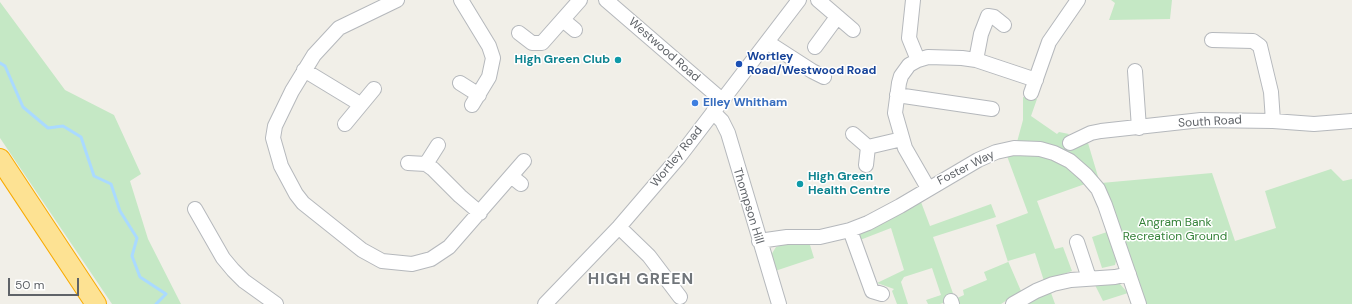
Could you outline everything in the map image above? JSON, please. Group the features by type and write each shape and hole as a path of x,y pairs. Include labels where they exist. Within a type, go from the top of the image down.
{"highway":[{"path":"0,159 96,304"}],"street":[{"path":"397,0 339,28 322,44 304,70 275,126 273,143 281,166 296,194 316,214 373,257 392,263 412,264 431,259 440,254 457,239 480,213 516,180 524,161"},
{"path":"460,0 492,51 491,72 476,100 460,83"},
{"path":"519,33 532,43 542,43 580,0"},
{"name":"Westwood Road","path":"606,0 722,100"},
{"name":"Wortley Road","path":"545,304 619,227 679,157 799,0"},
{"path":"818,0 852,30"},
{"path":"913,0 908,38 918,60"},
{"path":"1031,93 1049,42 1078,0"},
{"path":"976,60 981,34 988,16 994,17 1004,25"},
{"path":"815,47 837,17"},
{"path":"563,20 575,30"},
{"path":"1212,40 1253,41 1260,46 1271,92 1273,121"},
{"path":"767,42 814,76"},
{"path":"928,188 902,139 895,113 896,94 901,76 909,65 928,57 976,60 1036,80"},
{"path":"304,70 360,104"},
{"path":"1135,71 1139,128"},
{"path":"345,124 360,104 374,89"},
{"path":"896,94 992,109"},
{"name":"Thompson Hill","path":"713,112 722,121 728,133 778,304"},
{"name":"South Road","path":"1075,136 1101,131 1201,120 1273,121 1314,124 1352,121"},
{"path":"853,134 868,147"},
{"path":"868,147 902,139"},
{"path":"426,164 438,145"},
{"path":"866,165 868,147"},
{"name":"Foster Way","path":"759,241 787,237 820,237 850,230 868,223 965,166 996,152 1020,147 1040,149 1054,153 1078,167 1098,189 1105,205 1139,304"},
{"path":"408,163 426,164 442,176 460,196 480,213"},
{"path":"195,209 220,252 233,270 244,281 276,304"},
{"path":"619,227 660,269 680,297"},
{"path":"850,230 872,292 882,294"},
{"path":"1077,242 1089,278"},
{"path":"1013,304 1036,291 1053,284 1089,278 1115,277 1129,274"}],"green space":[{"path":"1111,0 1172,0 1170,19 1109,20 1115,3"},
{"path":"0,2 65,90 114,115 141,174 130,181 148,239 181,304 112,304 0,138"},
{"path":"1023,97 1037,99 1031,116 1057,134 1059,132 1069,134 1062,143 1068,150 1077,144 1088,143 1099,180 1017,142 1023,120"},
{"path":"1007,156 1044,156 1074,170 1085,184 1037,201 1055,249 1063,247 1072,271 1044,281 1035,253 1008,261 1021,291 1001,304 957,304 955,299 964,295 963,290 987,280 984,272 1008,262 996,225 1028,213"},
{"name":"Angram Bank Recreation Ground","path":"1331,169 1343,181 1352,179 1352,304 1144,304 1101,183 1212,173 1235,241 1276,228 1265,191"},
{"path":"921,202 930,226 991,204 996,217 933,237 955,299 940,304 928,304 926,300 941,295 932,268 904,277 901,282 908,304 897,304 892,291 894,289 877,283 904,270 891,228 860,240 859,233"},
{"path":"1107,232 1116,261 1115,265 1102,268 1092,237"},
{"path":"785,244 810,245 814,258 775,271 771,255 776,247"},
{"path":"1094,283 1120,284 1128,293 1103,301"},
{"path":"1050,290 1055,304 1021,304"}],"waterway":[{"path":"0,63 5,66 23,107 48,128 63,126 81,137 94,176 111,184 120,211 137,238 132,256 140,277 166,294 156,304"}],"place":[{"name":"High Green Club","path":"618,60"},
{"name":"Wortley Road/Westwood Road","path":"739,64"},
{"name":"Elley Whitham","path":"695,103"},
{"name":"High Green Health Centre","path":"800,184"}],"district":[{"name":"HIGH GREEN","path":"641,280"}]}
